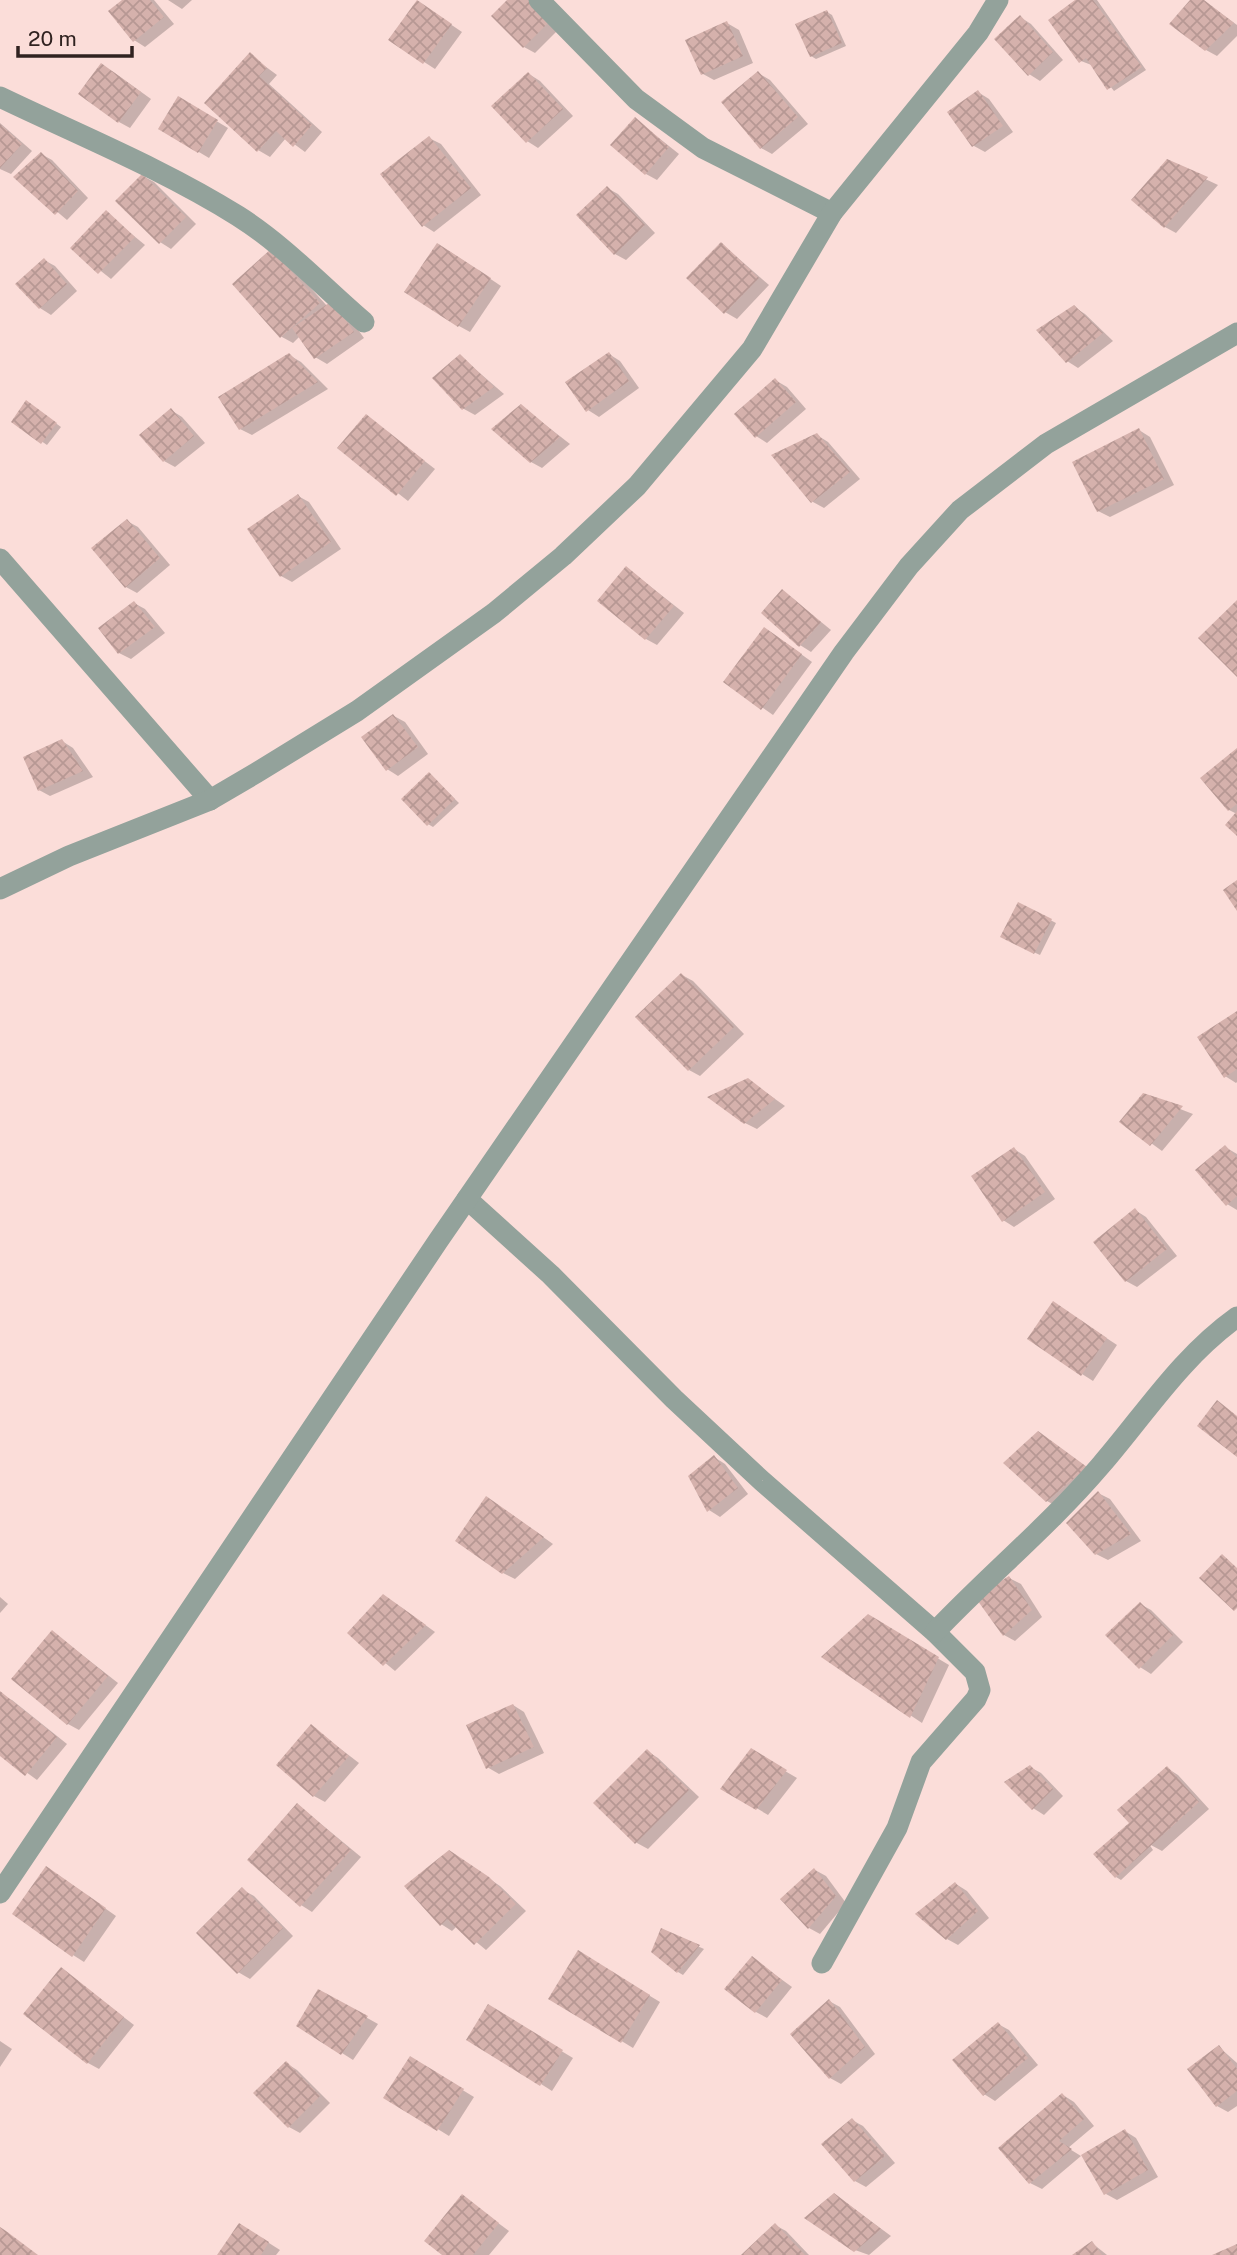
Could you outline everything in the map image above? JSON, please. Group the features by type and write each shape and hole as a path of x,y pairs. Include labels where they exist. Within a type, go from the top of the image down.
{"street":[{"path":"539,0 636,99 703,148 832,214"},
{"path":"0,888 69,856 210,800 357,711 494,613 563,556 637,486 752,349 832,214 978,33 998,0"},
{"path":"0,97 174,181 239,217 282,249 365,322"},
{"path":"0,1893 467,1199 844,652 934,538 960,510 1046,444 1237,333"},
{"path":"0,559 210,800"},
{"path":"467,1199 551,1275 674,1399 752,1472 935,1632 975,1672 980,1690 960,1719 921,1762 897,1828 822,1963"},
{"path":"935,1632 1056,1515 1101,1465 1174,1373 1216,1331 1237,1317"}],"building":[{"path":"122,0 150,0 164,17 133,42 108,11"},
{"path":"417,0 452,24 423,64 388,40"},
{"path":"507,0 532,0 551,20 523,48 491,16"},
{"path":"1075,0 1093,0 1142,67 1107,90 1086,58 1079,63 1048,20"},
{"path":"1190,0 1204,0 1234,23 1205,51 1169,24"},
{"path":"827,10 842,43 810,57 795,24"},
{"path":"1020,15 1053,52 1028,76 994,39"},
{"path":"727,21 743,56 701,75 685,40"},
{"path":"250,52 267,68 259,76 312,125 293,147 276,131 257,152 204,103"},
{"path":"101,63 141,92 118,123 78,94"},
{"path":"758,71 798,117 760,149 721,102"},
{"path":"528,72 563,109 526,143 491,106"},
{"path":"978,90 1003,126 972,147 947,112"},
{"path":"178,96 218,120 198,153 158,129"},
{"path":"635,117 669,147 645,175 610,145"},
{"path":"0,124 22,144 0,168"},
{"path":"429,136 471,188 422,227 380,174"},
{"path":"41,152 78,191 55,215 13,177"},
{"path":"1167,159 1208,177 1164,228 1131,200"},
{"path":"142,174 186,217 159,244 115,201"},
{"path":"607,186 645,225 614,255 576,215"},
{"path":"106,210 135,237 98,274 70,248"},
{"path":"721,242 759,278 724,314 686,278"},
{"path":"437,243 491,278 458,327 404,292"},
{"path":"271,249 320,303 280,338 232,284"},
{"path":"44,258 67,284 39,309 15,284"},
{"path":"332,301 354,332 314,359 292,328"},
{"path":"1074,305 1103,333 1066,363 1036,330"},
{"path":"609,352 629,381 586,412 565,382"},
{"path":"289,353 318,382 239,430 218,397"},
{"path":"460,354 494,387 462,410 432,378"},
{"path":"775,378 796,402 755,438 734,414"},
{"path":"26,400 57,423 41,444 11,422"},
{"path":"521,404 560,437 530,463 491,429"},
{"path":"171,408 194,436 163,462 139,435"},
{"path":"366,414 425,461 396,496 337,448"},
{"path":"1139,428 1164,479 1097,512 1072,462"},
{"path":"817,433 850,472 811,503 771,455"},
{"path":"298,494 331,542 280,577 247,529"},
{"path":"127,519 160,558 125,588 91,548"},
{"path":"626,566 674,606 645,640 597,601"},
{"path":"782,589 821,622 799,647 761,613"},
{"path":"1237,600 1237,677 1198,638"},
{"path":"134,601 155,627 118,654 98,628"},
{"path":"764,627 802,654 761,710 723,682"},
{"path":"393,714 418,747 386,771 361,737"},
{"path":"62,739 83,771 38,791 23,757"},
{"path":"1237,748 1237,804 1228,811 1200,778"},
{"path":"429,772 455,799 427,826 401,799"},
{"path":"1237,811 1237,836 1225,825"},
{"path":"1237,880 1237,911 1223,890"},
{"path":"1018,902 1052,919 1034,954 1000,937"},
{"path":"681,973 734,1027 688,1071 635,1017"},
{"path":"1237,1011 1237,1069 1224,1078 1197,1037"},
{"path":"748,1078 775,1099 744,1124 707,1097"},
{"path":"1143,1093 1183,1106 1150,1146 1119,1122"},
{"path":"1225,1145 1237,1158 1237,1196 1226,1206 1195,1170"},
{"path":"1014,1147 1045,1192 1002,1222 971,1176"},
{"path":"1135,1208 1167,1249 1125,1282 1093,1242"},
{"path":"1053,1301 1107,1338 1081,1376 1027,1339"},
{"path":"1217,1400 1237,1416 1237,1457 1197,1426"},
{"path":"1038,1431 1087,1467 1046,1502 1003,1463"},
{"path":"714,1455 738,1488 707,1512 688,1476"},
{"path":"1098,1491 1131,1534 1095,1555 1066,1523"},
{"path":"486,1496 544,1537 502,1574 455,1541"},
{"path":"1222,1554 1237,1568 1237,1608 1234,1611 1199,1578"},
{"path":"1009,1576 1032,1610 1003,1636 975,1597"},
{"path":"383,1594 426,1625 383,1666 347,1633"},
{"path":"1140,1602 1173,1635 1139,1669 1105,1635"},
{"path":"868,1614 939,1657 910,1718 821,1657"},
{"path":"52,1630 108,1676 67,1725 11,1679"},
{"path":"0,1691 57,1737 25,1776 0,1756"},
{"path":"513,1704 534,1747 486,1769 466,1725"},
{"path":"311,1724 349,1756 313,1797 276,1765"},
{"path":"751,1748 787,1770 756,1810 720,1789"},
{"path":"647,1749 689,1790 635,1844 593,1803"},
{"path":"1030,1765 1053,1789 1032,1810 1004,1782"},
{"path":"1167,1766 1199,1802 1115,1878 1093,1854 1129,1823 1117,1810"},
{"path":"297,1803 351,1850 300,1907 247,1860"},
{"path":"449,1850 489,1877 516,1904 474,1945 447,1919 440,1926 404,1886"},
{"path":"46,1866 106,1908 72,1957 12,1914"},
{"path":"814,1868 836,1896 808,1929 780,1899"},
{"path":"955,1882 978,1911 946,1940 915,1914"},
{"path":"242,1887 283,1928 237,1974 196,1933"},
{"path":"661,1928 700,1945 677,1973 651,1952"},
{"path":"578,1950 650,1995 621,2043 548,1999"},
{"path":"752,1956 782,1980 755,2013 724,1989"},
{"path":"61,1967 124,2017 87,2064 23,2014"},
{"path":"318,1989 368,2016 341,2055 296,2026"},
{"path":"829,1999 865,2047 829,2079 790,2034"},
{"path":"488,2004 563,2050 540,2086 466,2040"},
{"path":"998,2022 1028,2058 983,2096 952,2060"},
{"path":"1219,2045 1237,2069 1237,2091 1216,2107 1187,2069"},
{"path":"410,2056 464,2089 437,2131 383,2098"},
{"path":"286,2061 320,2096 288,2128 253,2093"},
{"path":"1062,2093 1084,2119 1059,2141 1072,2149 1029,2184 998,2148"},
{"path":"852,2118 885,2156 854,2182 821,2144"},
{"path":"1125,2129 1148,2170 1104,2195 1081,2155"},
{"path":"834,2193 881,2229 854,2252 804,2218"},
{"path":"462,2194 499,2223 473,2255 442,2255 424,2241"},
{"path":"239,2223 269,2242 261,2255 217,2255"},
{"path":"775,2223 805,2255 741,2255"},
{"path":"0,2227 6,2231 38,2255 0,2255"},
{"path":"1092,2241 1102,2255 1072,2255"},
{"path":"1237,2244 1237,2255 1212,2255"}]}
